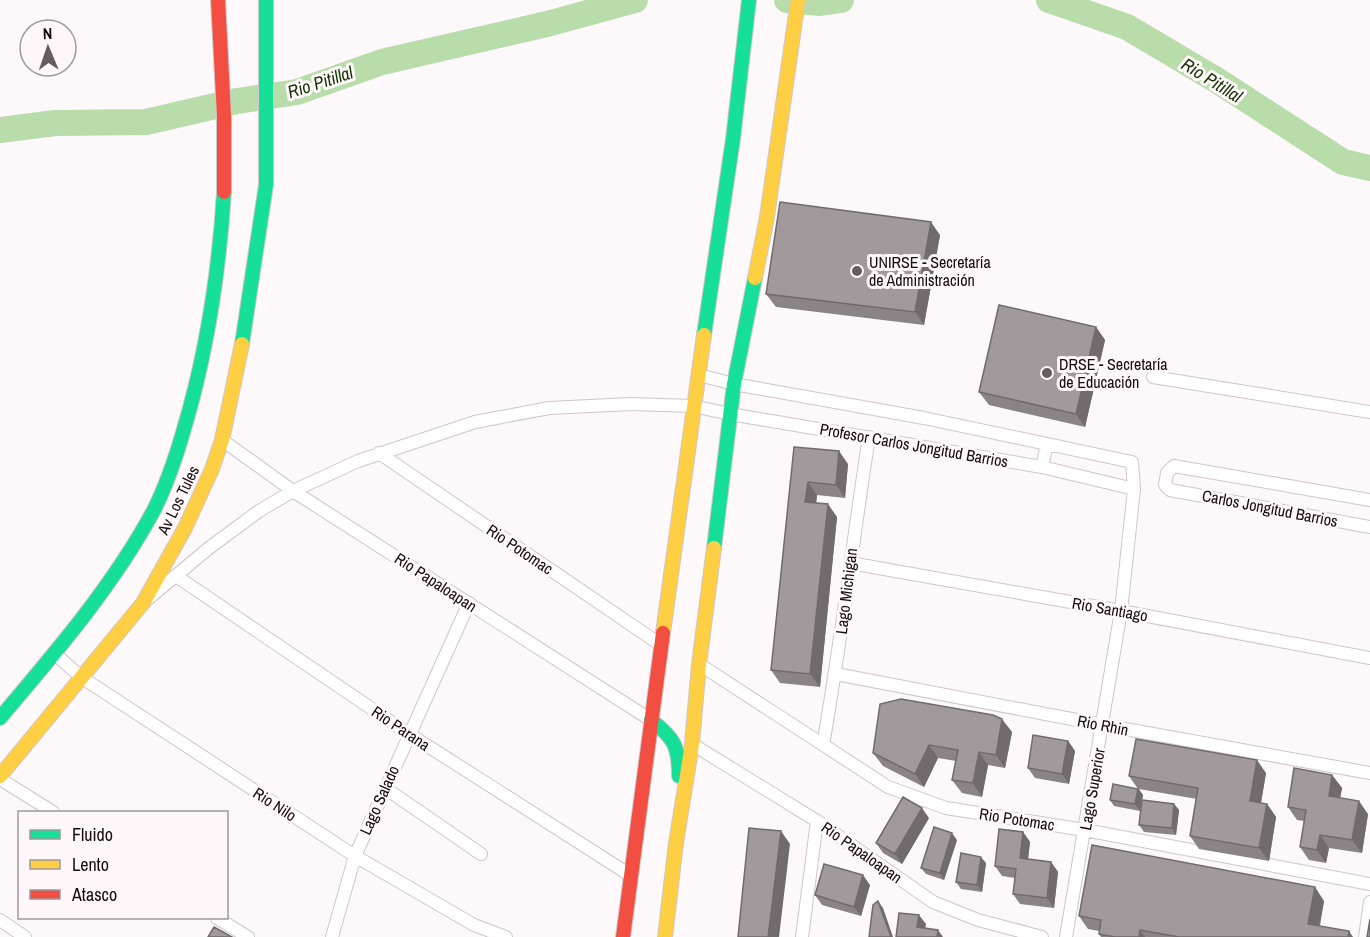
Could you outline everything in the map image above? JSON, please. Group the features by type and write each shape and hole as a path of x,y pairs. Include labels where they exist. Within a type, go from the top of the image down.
{"street":[{"name":"Av Los Tules","path":"0,718 55,654 102,594 154,509 173,466 204,352 215,286 224,186 218,0"},
{"name":"Av Los Tules","path":"0,777 143,603 185,528 212,469 222,440 247,319 266,185 266,0"},
{"path":"623,937 693,406 733,140 749,0"},
{"path":"665,937 676,843 692,744 699,664 734,384 767,217 798,0"},
{"name":"Profesor Carlos Jongitud Barrios","path":"699,375 734,384 924,418 1132,462"},
{"path":"1153,377 1370,412"},
{"name":"Profesor Carlos Jongitud Barrios","path":"143,603 259,511 293,491 379,453 475,422 549,408 631,404 693,406 1042,467 1134,489"},
{"name":"Lago Michigan","path":"823,745 836,674 869,436"},
{"name":"Rio Papaloapan","path":"222,440 293,491 651,720"},
{"path":"1042,467 1047,444"},
{"name":"Rio Potomac","path":"379,453 661,645"},
{"name":"Lago Superior","path":"1066,937 1121,611 1134,489 1132,462"},
{"name":"Carlos Jongitud Barrios","path":"1370,501 1174,466 1167,473 1165,485 1170,490 1370,527"},
{"name":"Rio Santiago","path":"850,562 1370,658"},
{"name":"Rio Parana","path":"176,576 409,734 630,875"},
{"name":"Lago Salado","path":"332,937 355,856 469,603"},
{"name":"Rio Nilo","path":"55,654 81,677 355,856 474,925 506,937"},
{"name":"Rio Potomac","path":"699,664 888,787 946,808 1085,830 1370,884"},
{"name":"Rio Rhin","path":"836,674 1370,773"},
{"path":"651,720 672,737 679,751 676,843"},
{"name":"Rio Papaloapan","path":"692,744 817,821 933,903 978,920 1042,937"},
{"path":"0,777 49,811"},
{"path":"385,788 481,854"},
{"path":"802,937 817,821"},
{"path":"1365,937 1370,902"},
{"path":"219,919 248,937"},
{"path":"0,920 25,937"}],"building":[{"name":"UNIRSE - Secretaría de Administración","path":"780,202 931,222 915,312 766,294"},
{"name":"DRSE - Secretaría de Educación","path":"999,305 1096,327 1076,414 979,392"},
{"path":"794,447 839,451 836,485 808,482 805,502 828,504 810,674 771,670"},
{"path":"901,699 993,715 1002,719 996,755 979,752 973,783 952,780 958,750 929,745 915,774 873,753 880,704"},
{"path":"1033,735 1068,741 1062,774 1028,768"},
{"path":"1136,739 1257,760 1250,801 1267,804 1259,848 1190,836 1198,788 1129,776"},
{"path":"1294,768 1332,775 1329,796 1359,801 1352,840 1320,835 1317,850 1300,847 1306,810 1288,807"},
{"path":"1113,784 1138,789 1135,804 1110,800"},
{"path":"903,797 922,808 895,854 876,843"},
{"path":"1142,800 1174,804 1172,828 1139,825"},
{"path":"934,827 952,833 940,873 921,868"},
{"path":"749,828 781,831 768,937 738,937"},
{"path":"999,829 1023,832 1020,858 1051,862 1047,898 1013,894 1016,869 995,866"},
{"path":"1092,845 1315,887 1308,924 1349,931 1348,937 1179,937 1140,930 1139,937 1099,934 1101,920 1079,916"},
{"path":"961,853 981,857 977,885 956,882"},
{"path":"824,864 863,875 854,907 815,895"},
{"path":"878,901 891,937 869,937 873,905"},
{"path":"899,913 919,915 917,927 938,930 937,937 896,937"},
{"path":"1370,919 1370,937 1367,937"},
{"path":"214,927 232,937 208,937"}],"waterway":[{"name":"Rio Pitillal","path":"0,130 55,123 146,122 237,101 297,92 382,62 547,24 635,0"},
{"name":"Rio Pitillal","path":"787,0 820,3 841,0"},
{"name":"Rio Pitillal","path":"1049,0 1127,27 1218,81 1343,162 1370,168"}],"traffic: fast":[{"path":"242,344 266,185 266,0"},
{"path":"704,335 733,139 749,0"},
{"path":"0,718 102,592 138,538 163,490 184,429 199,371 215,282 224,192"},
{"path":"714,548 734,384 755,278"},
{"path":"651,720 665,732 674,744 678,757 679,776"}],"traffic: slow":[{"path":"755,278 767,217 798,0"},
{"path":"663,633 704,335"},
{"path":"0,776 143,603 185,528 212,469 222,440 242,344"},
{"path":"665,937 676,843 692,744 699,664 714,548"}],"traffic: jam":[{"path":"218,0 224,116 224,192"},
{"path":"623,937 663,633"}],"place":[{"name":"UNIRSE - Secretaría de Administración","path":"857,271"},
{"name":"DRSE - Secretaría de Educación","path":"1047,373"}]}
